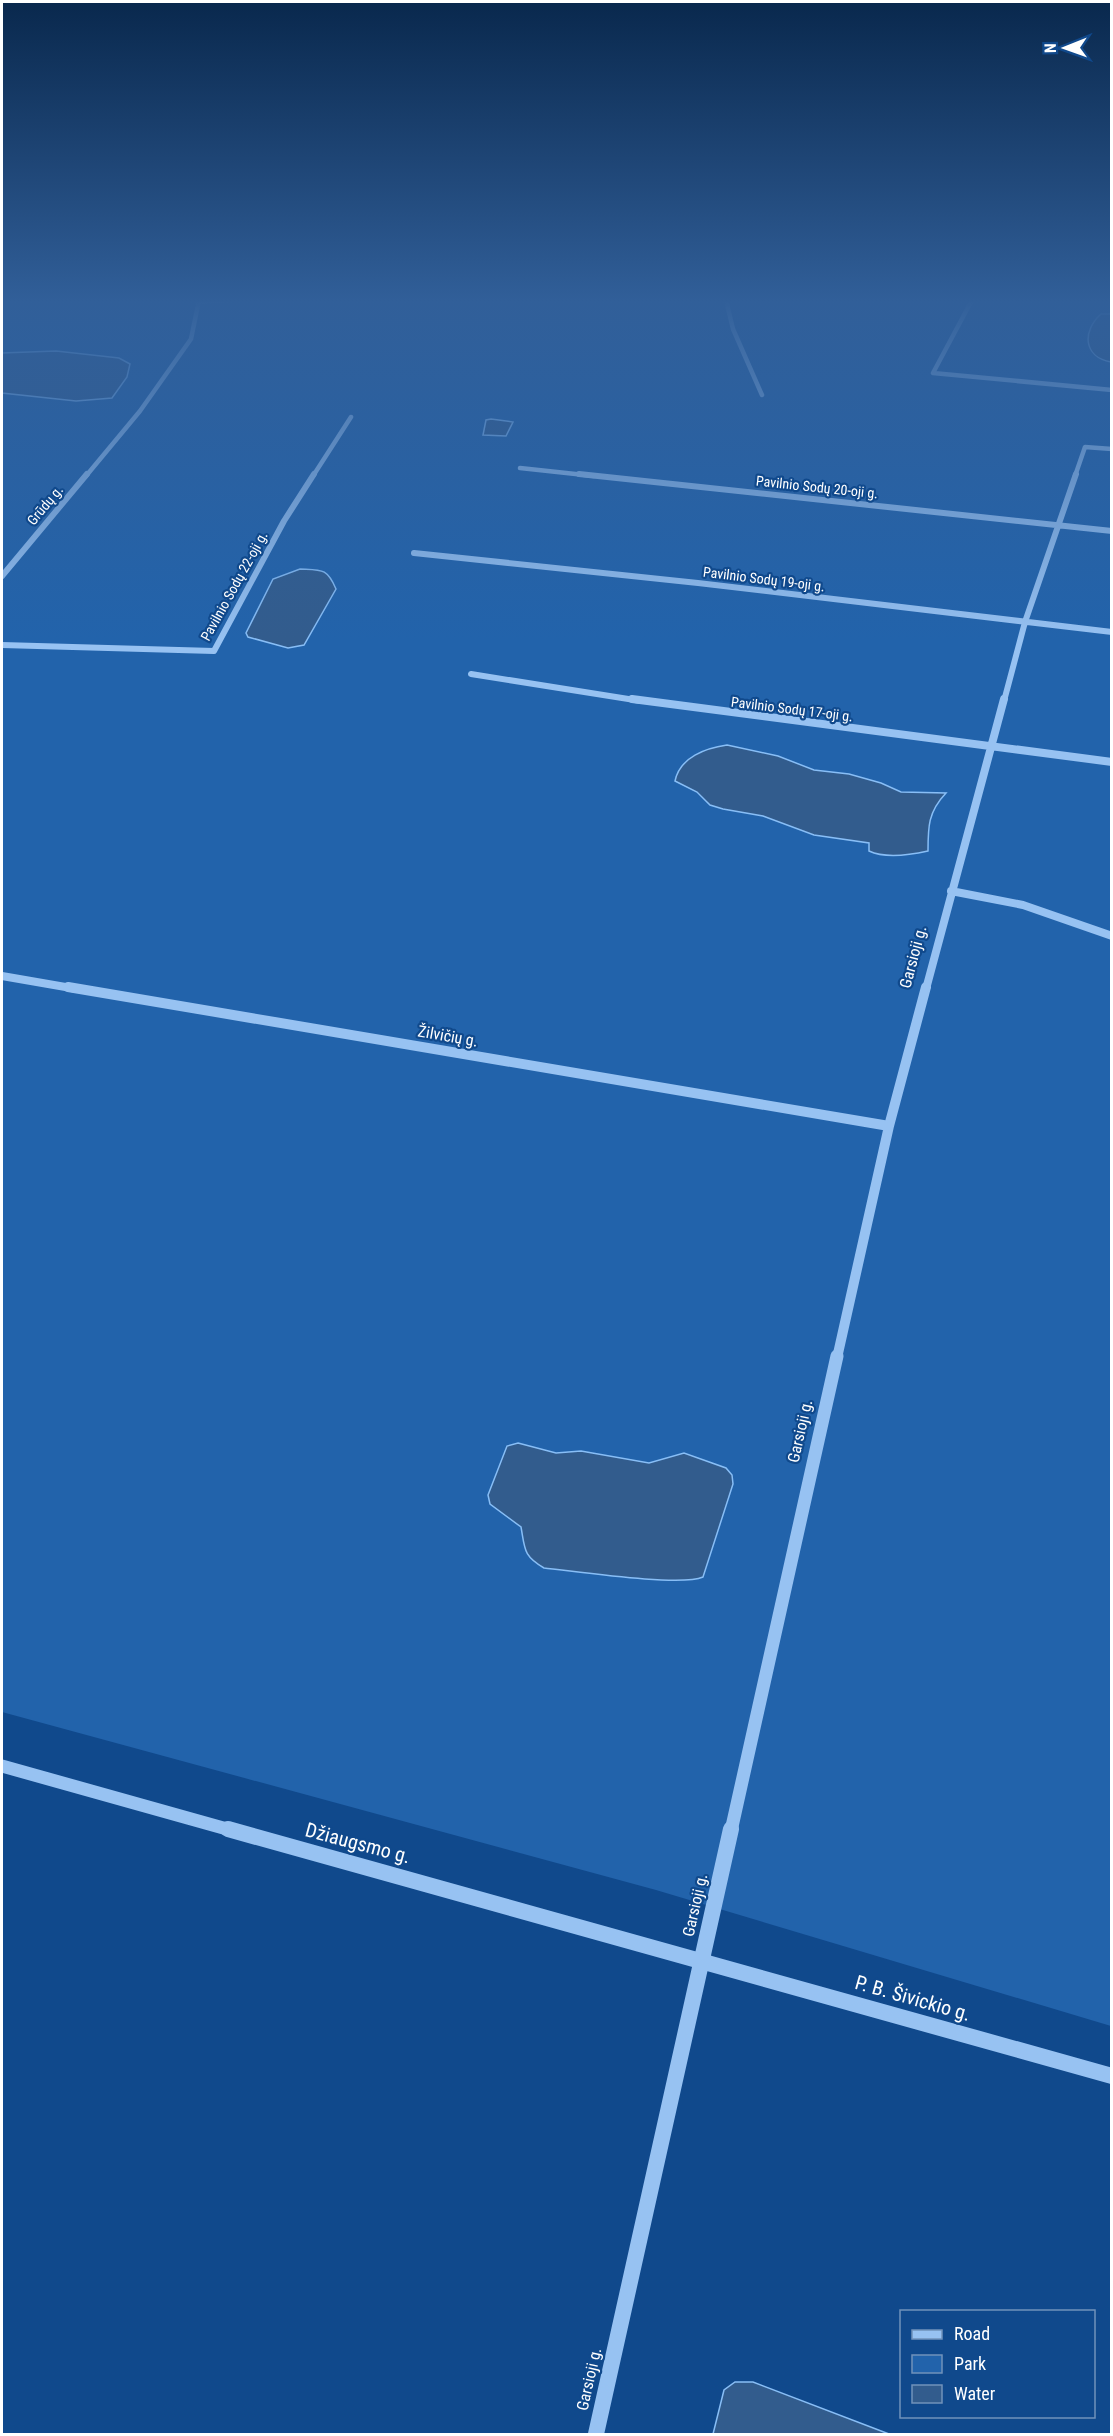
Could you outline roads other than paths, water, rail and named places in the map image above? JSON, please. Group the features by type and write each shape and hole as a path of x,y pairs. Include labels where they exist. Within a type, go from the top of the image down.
{"street":[{"name":"Grūdų g.","path":"2,576 138,414"},
{"name":"Pavilnio Sodų 22-oji g.","path":"2,645 214,651 284,521 351,417"},
{"name":"Garsioji g.","path":"596,2434 889,1125 1025,622 1085,447 1112,449"},
{"name":"Pavilnio Sodų 20-oji g.","path":"520,468 1112,531"},
{"name":"Pavilnio Sodų 19-oji g.","path":"414,553 686,581 1112,632"},
{"name":"Pavilnio Sodų 17-oji g.","path":"471,674 682,707 1112,762"},
{"path":"951,891 1023,905 1112,936"},
{"name":"Žilvičių g.","path":"2,975 889,1125"},
{"name":"Džiaugsmo g.","path":"2,1766 703,1960"},
{"name":"P. B. Šivickio g.","path":"703,1960 1112,2076"}],"water":[{"path":"486,420 513,422 506,436 483,435"},
{"path":"300,569 323,571 330,577 336,589 304,645 288,648 248,637 246,633 273,579"},
{"path":"727,745 778,756 814,770 849,774 881,783 901,792 946,793 932,813 928,851 898,856 883,855 869,851 869,843 814,835 763,816 710,805 697,792 675,781 682,766 695,755"},
{"path":"518,1443 556,1453 581,1451 649,1463 684,1453 726,1468 732,1475 733,1484 703,1577 691,1580 650,1579 544,1568 537,1564 526,1551 521,1527 490,1504 488,1495 507,1446"},
{"path":"735,2382 753,2382 889,2434 713,2434 724,2390"}]}
